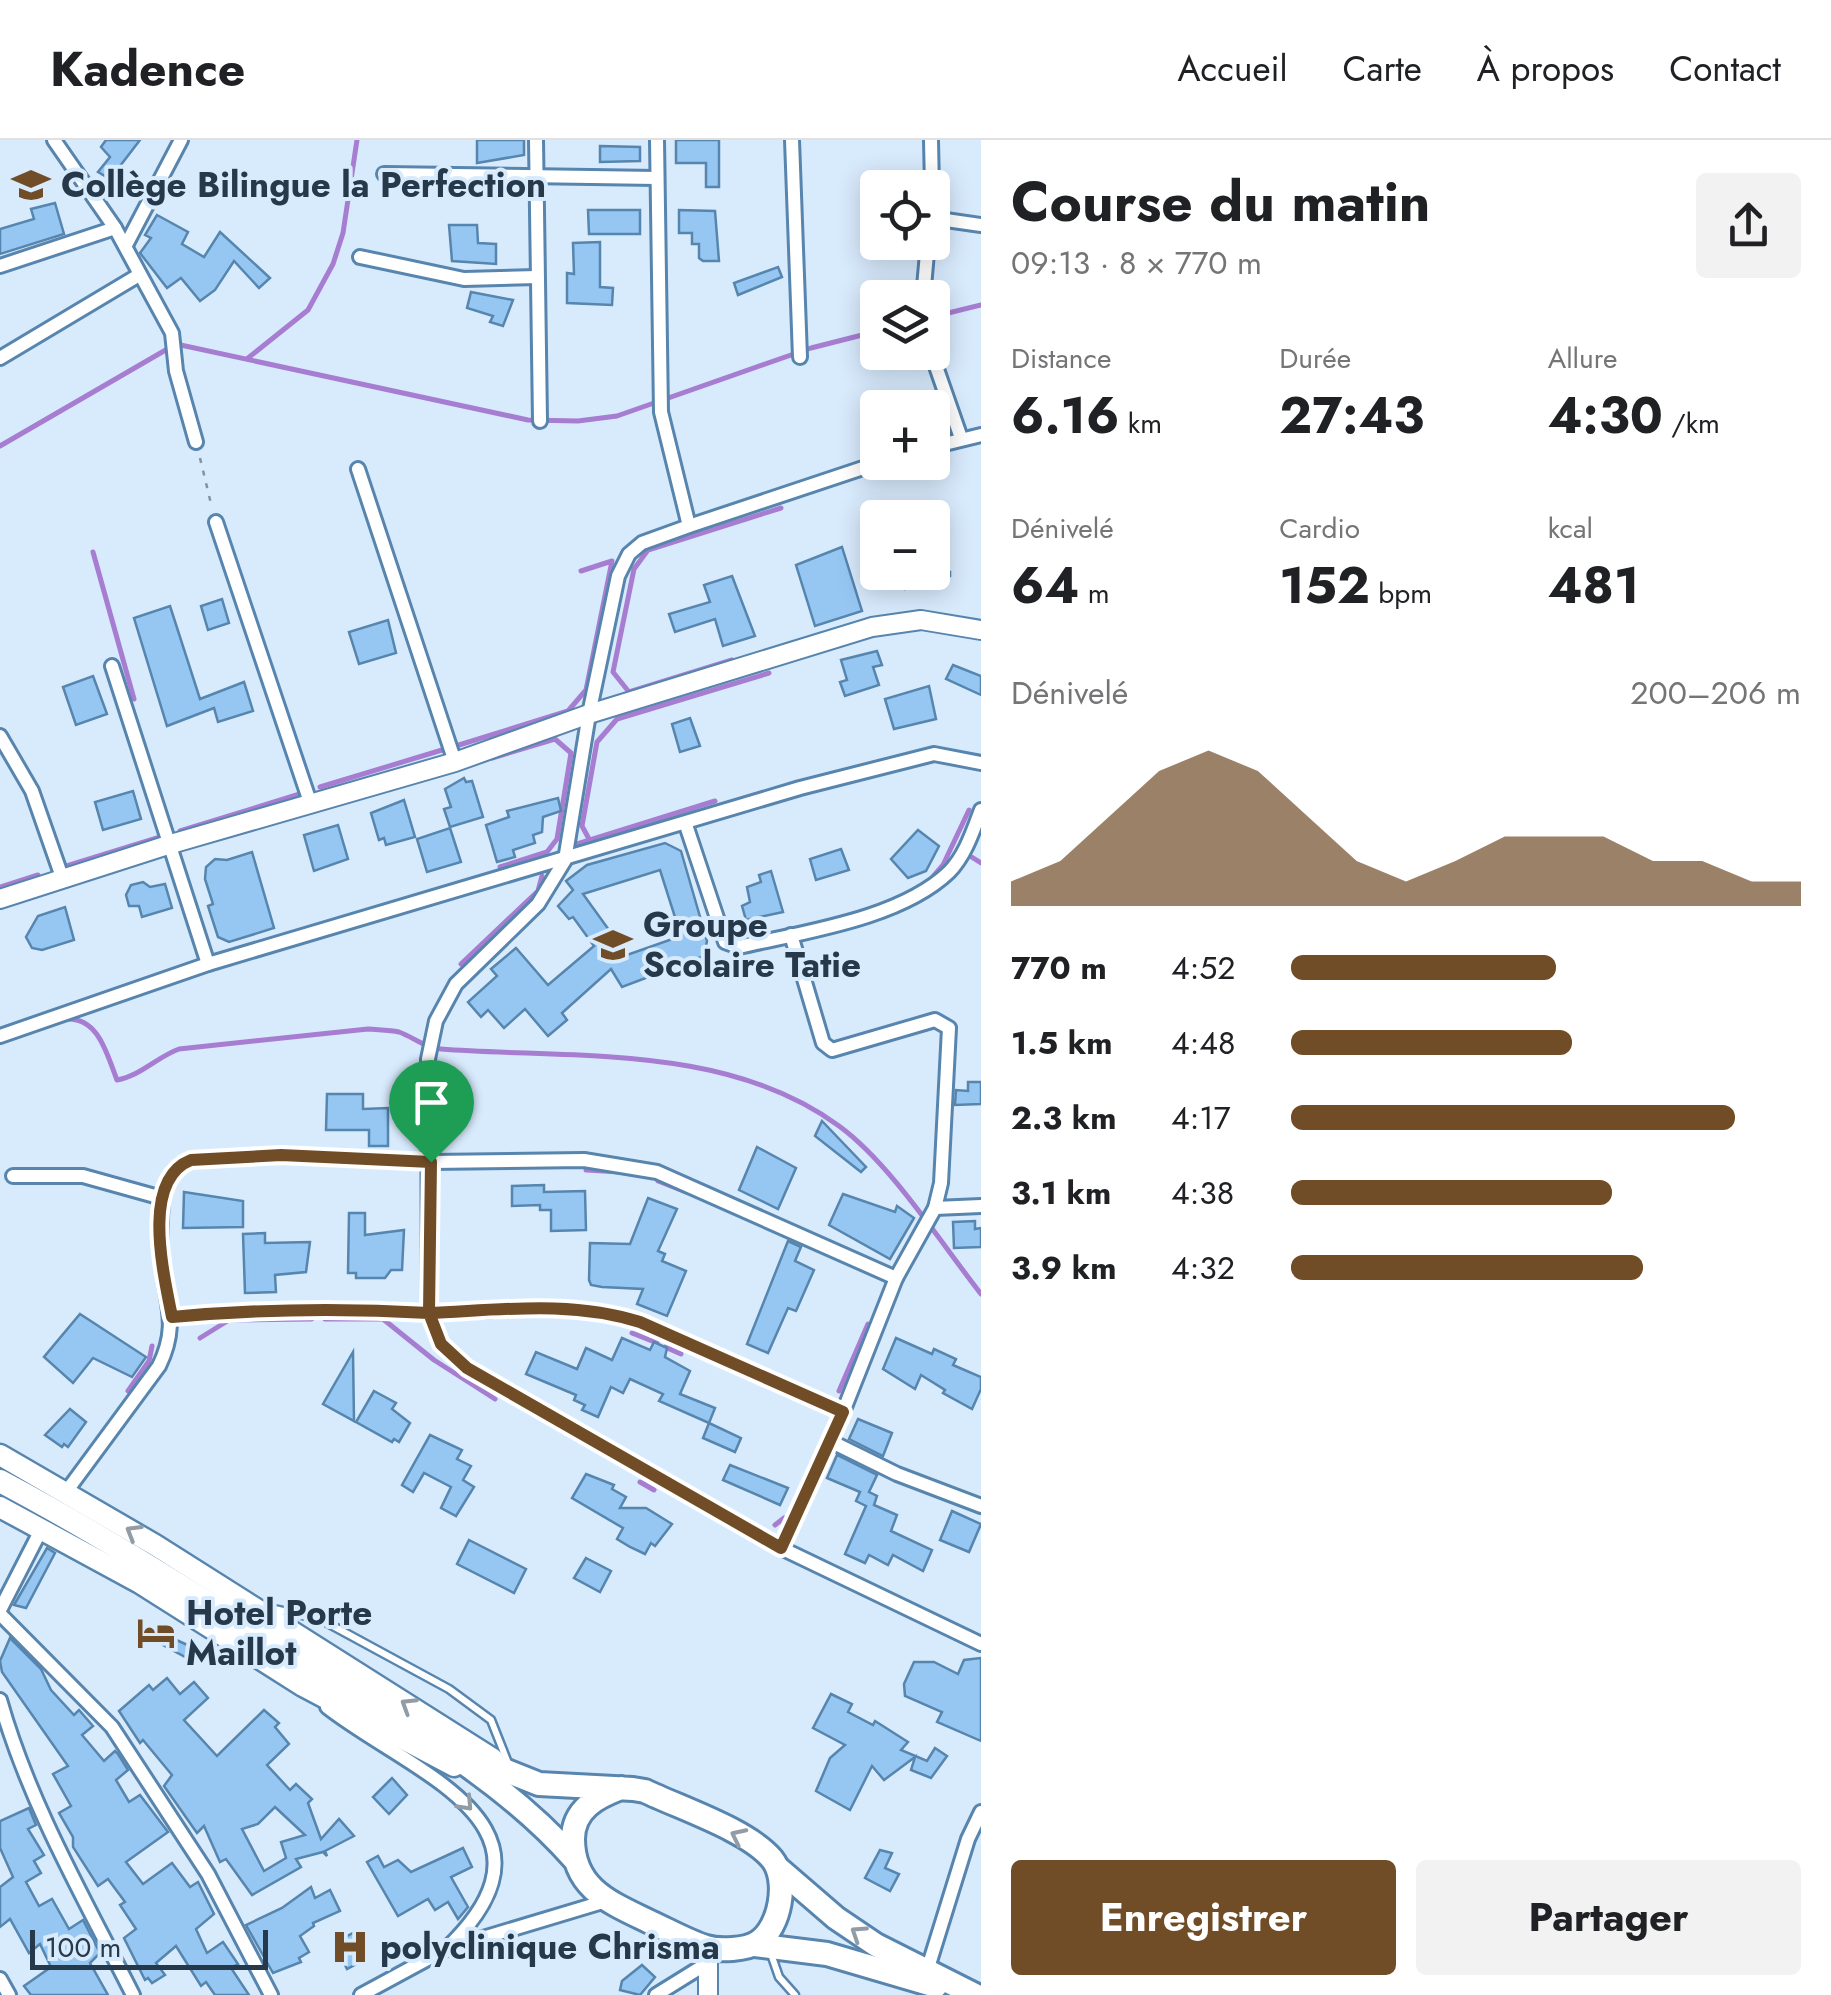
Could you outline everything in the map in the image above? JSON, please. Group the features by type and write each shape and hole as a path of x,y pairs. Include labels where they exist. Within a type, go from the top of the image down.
{"highway":[{"path":"0,1481 100,1534 438,1743 509,1779 645,1791 754,1843 836,1918 973,1995"},
{"path":"509,1779 574,1859 583,1880 606,1901 707,1956 762,1945 828,1954 940,1992 973,1995"},
{"path":"574,1859 572,1834 588,1805 621,1788"},
{"path":"762,1945 776,1917 780,1894 778,1868"}],"main road":[{"path":"0,899 170,844 455,762 589,714 872,627 921,620 979,625"},
{"path":"0,1455 247,1605 509,1779"},
{"path":"0,1507 140,1583 303,1686 509,1779"},
{"path":"707,1956 708,1995"}],"street":[{"path":"54,140 126,245 172,333 176,371 196,442"},
{"path":"126,245 181,140"},
{"path":"536,140 540,421"},
{"path":"657,140 662,412 688,526"},
{"path":"792,140 800,357"},
{"path":"931,140 932,170"},
{"path":"384,174 657,178"},
{"path":"950,221 981,225"},
{"path":"0,266 115,228"},
{"path":"360,257 464,279 537,277"},
{"path":"0,358 139,275"},
{"path":"937,370 961,438"},
{"path":"950,441 981,436"},
{"path":"358,469 455,762"},
{"path":"860,469 688,526 642,543 629,554 618,576 589,714 565,860 538,904 456,984 436,1021 428,1059 429,1313 441,1344 467,1368 781,1548 981,1644"},
{"path":"216,522 311,805"},
{"path":"112,666 208,964"},
{"path":"0,736 32,791 62,877"},
{"path":"0,1036 208,964 800,788 934,754 981,763"},
{"path":"686,825 726,942 739,947 850,921 926,890 952,870 969,842 981,810"},
{"path":"781,1548 843,1412 896,1278 935,1208 941,1183 949,1028 935,1020 832,1050 823,1043 791,935"},
{"path":"66,1492 159,1366 169,1346 172,1317 160,1237 162,1198 168,1178 178,1165 191,1160 281,1155 431,1162 584,1160 628,1164 657,1172 896,1278"},
{"path":"13,1176 83,1176 162,1198"},
{"path":"935,1208 981,1206"},
{"path":"172,1317 332,1310 429,1313 576,1307 605,1311 640,1322 843,1412"},
{"path":"830,1441 898,1474 981,1506"},
{"path":"42,1528 0,1612 112,1727 208,1874 272,1995"},
{"path":"303,1686 359,1730 463,1798 483,1826 493,1863 486,1901 477,1918 446,1949"},
{"path":"0,1700 8,1728 65,1860 133,1995"},
{"path":"927,1970 968,1839 981,1812"},
{"path":"361,1995 446,1949 606,1901"},
{"path":"656,1995 707,1956"},
{"path":"0,1979 9,1995"}],"lane":[{"path":"247,1605 320,1619 449,1689 491,1720 509,1779"},
{"path":"762,1945 779,1977 796,1995"}],"path":[{"path":"196,442 216,522"}],"building":[{"path":"106,140 140,140 110,179 98,172 110,157 101,147"},
{"path":"477,140 524,140 524,155 477,163"},
{"path":"676,140 719,140 719,187 706,187 706,163 676,163"},
{"path":"600,146 640,147 640,161 600,162"},
{"path":"55,203 64,234 0,254 0,229 34,219 31,209"},
{"path":"588,210 640,210 640,234 589,234"},
{"path":"679,210 715,211 719,261 703,261 699,258 699,244 692,244 692,233 679,233"},
{"path":"157,215 188,232 182,244 204,257 220,232 270,278 259,288 234,261 215,290 200,301 181,278 167,288 140,253 151,238 145,235"},
{"path":"449,225 477,225 478,243 496,244 496,264 452,261"},
{"path":"600,242 600,287 613,288 612,305 567,303 567,273 574,274 573,243"},
{"path":"778,267 782,277 738,295 734,283"},
{"path":"471,292 513,300 503,326 490,322 493,316 467,308"},
{"path":"842,547 862,611 815,626 796,565"},
{"path":"732,576 755,636 723,646 715,619 675,632 669,614 710,602 704,585"},
{"path":"222,599 229,623 208,630 201,606"},
{"path":"170,606 200,699 244,682 253,711 218,722 214,708 167,726 134,618"},
{"path":"388,620 396,653 359,664 349,632"},
{"path":"877,651 882,665 873,667 879,685 845,696 840,682 847,680 841,660"},
{"path":"953,665 981,676 981,695 946,679"},
{"path":"93,676 107,714 76,725 63,687"},
{"path":"929,686 936,719 894,729 885,699"},
{"path":"690,718 700,746 680,752 672,724"},
{"path":"464,778 466,782 472,781 483,817 450,827 444,809 451,807 445,789"},
{"path":"133,791 141,819 103,830 95,802"},
{"path":"558,798 561,811 543,817 542,832 533,835 535,843 513,850 515,857 497,862 486,825 509,817 507,811"},
{"path":"404,800 415,837 386,845 384,838 379,840 371,813"},
{"path":"338,825 348,859 314,871 304,835"},
{"path":"450,828 461,862 427,872 417,839"},
{"path":"918,830 939,846 926,871 908,878 891,859"},
{"path":"665,843 681,851 707,941 704,956 622,987 611,969 562,1013 567,1020 548,1036 525,1009 504,1028 488,1010 481,1017 468,1002 497,976 491,969 516,948 548,985 594,946 573,917 569,919 558,906 573,890 566,881 587,865","holes":["660,870 681,936 627,955 583,894"]},
{"path":"841,849 849,870 816,880 810,859"},
{"path":"252,852 274,928 229,942 218,937 208,906 213,904 205,879 206,867 215,859 227,860"},
{"path":"771,871 783,912 746,920 742,906 750,902 747,887 761,882 759,875"},
{"path":"143,882 150,887 165,884 172,908 142,917 139,906 129,906 126,895 131,885"},
{"path":"65,907 74,940 42,950 32,948 26,937 38,916"},
{"path":"968,1082 981,1082 981,1104 955,1105 956,1090 968,1091"},
{"path":"327,1094 363,1094 363,1109 388,1108 388,1146 369,1146 369,1130 326,1130"},
{"path":"822,1121 866,1167 861,1172 815,1136"},
{"path":"757,1147 796,1168 778,1209 739,1190"},
{"path":"544,1185 544,1192 585,1191 586,1230 551,1231 551,1210 540,1210 540,1205 512,1206 512,1186"},
{"path":"184,1192 243,1201 243,1227 183,1228"},
{"path":"843,1194 895,1212 897,1206 914,1218 890,1259 829,1225"},
{"path":"648,1198 677,1209 658,1251 665,1254 662,1261 686,1271 667,1316 637,1304 643,1289 602,1287 591,1285 589,1280 590,1243 630,1244"},
{"path":"349,1213 365,1213 365,1235 404,1230 402,1270 391,1270 385,1278 356,1278 356,1273 348,1273"},
{"path":"975,1221 975,1229 981,1228 981,1247 954,1248 953,1222"},
{"path":"265,1233 265,1243 310,1242 306,1272 275,1275 276,1292 245,1293 243,1234"},
{"path":"788,1241 801,1247 795,1261 814,1270 796,1311 788,1308 768,1353 747,1344"},
{"path":"80,1314 146,1357 132,1377 93,1358 73,1383 44,1357"},
{"path":"622,1338 650,1350 654,1342 667,1348 665,1357 690,1371 680,1394 715,1408 709,1423 659,1401 663,1394 630,1379 623,1393 611,1387 598,1417 582,1410 585,1405 574,1400 576,1395 526,1374 536,1352 577,1369 586,1348 612,1360"},
{"path":"896,1338 932,1354 934,1349 956,1359 953,1365 981,1377 981,1389 972,1409 921,1375 915,1389 883,1369"},
{"path":"353,1352 354,1421 323,1404"},
{"path":"374,1391 396,1403 392,1409 410,1423 399,1442 356,1422"},
{"path":"70,1409 86,1422 68,1447 62,1447 45,1435"},
{"path":"858,1419 892,1433 883,1456 849,1439"},
{"path":"709,1423 741,1438 735,1452 703,1438"},
{"path":"430,1435 462,1450 457,1459 471,1466 463,1480 474,1487 456,1516 441,1508 451,1487 424,1473 413,1492 402,1485"},
{"path":"837,1455 877,1475 869,1492 877,1496 874,1505 897,1515 891,1531 932,1550 923,1571 893,1555 888,1565 869,1555 865,1563 845,1554 866,1506 856,1501 860,1492 827,1478"},
{"path":"730,1465 788,1488 780,1505 723,1480"},
{"path":"586,1474 614,1485 612,1489 626,1497 620,1508 646,1508 672,1524 655,1546 651,1543 645,1554 630,1547 617,1539 623,1528 572,1498"},
{"path":"952,1511 981,1524 969,1552 940,1540"},
{"path":"469,1540 526,1569 514,1593 457,1564"},
{"path":"47,1548 55,1553 26,1608 14,1605"},
{"path":"586,1558 611,1571 600,1592 574,1578"},
{"path":"154,1630 192,1647 187,1658 150,1638"},
{"path":"10,1638 41,1669 51,1690 74,1715 79,1710 93,1726 82,1735 104,1761 115,1751 118,1754 128,1770 116,1780 129,1802 140,1795 168,1832 126,1862 143,1884 172,1863 190,1887 198,1882 214,1914 196,1929 207,1953 223,1942 238,1964 231,1968 249,1995 215,1995 206,1982 201,1986 176,1946 156,1963 165,1975 152,1983 148,1978 145,1980 124,1938 136,1929 120,1905 125,1902 108,1879 98,1886 73,1847 73,1837 59,1813 71,1806 53,1774 68,1766 2,1672 0,1661"},
{"path":"981,1658 981,1741 937,1722 942,1712 905,1696 904,1684 914,1662 934,1662 958,1674 964,1660"},
{"path":"167,1678 180,1694 194,1682 208,1698 184,1720 217,1756 264,1710 279,1723 275,1727 289,1744 267,1765 290,1790 296,1784 312,1799 308,1803 321,1839 339,1819 354,1836 325,1851 327,1856 323,1852 296,1859 301,1867 252,1895 226,1859 220,1862 204,1826 197,1833 164,1786 172,1775 143,1740 140,1743 119,1711 149,1685 153,1690","holes":["275,1807 305,1835 281,1842 286,1858 264,1871 242,1829 258,1824"]},
{"path":"831,1694 852,1704 848,1712 873,1725 875,1721 908,1742 901,1750 927,1761 935,1748 947,1756 931,1778 911,1770 915,1757 884,1780 872,1766 850,1810 816,1791 830,1758 845,1745 813,1728"},
{"path":"392,1778 407,1795 389,1814 373,1797"},
{"path":"29,1808 36,1825 28,1829 44,1855 34,1861 41,1873 26,1882 39,1906 52,1899 69,1929 83,1920 100,1953 90,1963 108,1995 31,1995 24,1986 51,1967 40,1944 29,1953 10,1919 0,1927 0,1887 13,1877 0,1848 0,1821"},
{"path":"463,1848 472,1867 451,1877 468,1907 458,1919 448,1902 435,1910 428,1899 398,1916 367,1862 378,1856 384,1867 398,1860 411,1872"},
{"path":"880,1850 892,1853 885,1868 899,1874 890,1891 865,1878"},
{"path":"311,1887 315,1898 330,1890 340,1911 313,1923 300,1936 309,1952 299,1958 301,1962 273,1973 246,1925 282,1908"},
{"path":"353,1933 366,1959 347,1969 334,1943"},
{"path":"642,1965 655,1977 640,1995 620,1990 622,1981"}],"waterway":[{"path":"248,358 308,310 333,264 343,233 357,140"},
{"path":"950,313 981,305"},
{"path":"0,446 176,344 528,420 578,421 617,416 811,348 860,336"},
{"path":"732,660 629,692 613,672 634,569 648,550 781,508"},
{"path":"93,552 134,699"},
{"path":"459,745 568,711 586,690 612,561 581,571"},
{"path":"589,839 582,826 597,742 617,719 769,673"},
{"path":"492,758 555,739 571,753 557,839 547,852 500,867"},
{"path":"320,787 442,750"},
{"path":"180,831 303,793"},
{"path":"577,844 715,801"},
{"path":"931,879 943,865 969,810"},
{"path":"60,868 157,838"},
{"path":"970,856 981,863"},
{"path":"0,887 38,875"},
{"path":"461,964 538,891 542,876"},
{"path":"66,1019 77,1020 94,1031 117,1080 179,1049 368,1029 399,1032 441,1049 647,1060 748,1080 795,1099 858,1142 896,1182 981,1294"},
{"path":"586,1170 620,1172"},
{"path":"658,1181 686,1192"},
{"path":"200,1338 229,1320 312,1319"},
{"path":"325,1319 383,1319 434,1360 495,1399"},
{"path":"839,1391 868,1324"},
{"path":"632,1333 657,1343"},
{"path":"128,1391 149,1361 152,1346"},
{"path":"665,1347 681,1354"},
{"path":"640,1482 654,1490"},
{"path":"775,1525 784,1518"}],"place":[{"name":"Collège Bilingue la Perfection","path":"31,185"},
{"name":"Groupe Scolaire Tatie","path":"613,945"},
{"name":"Hotel Porte Maillot","path":"156,1633"},
{"name":"polyclinique Chrisma","path":"350,1947"}],"route":[{"path":"431,1162 281,1155 191,1160 178,1165 168,1178 162,1198 160,1237 172,1317 224,1312 429,1313 441,1344 467,1368 781,1548 843,1412 640,1322 605,1311 576,1307 429,1313 431,1162"}]}
